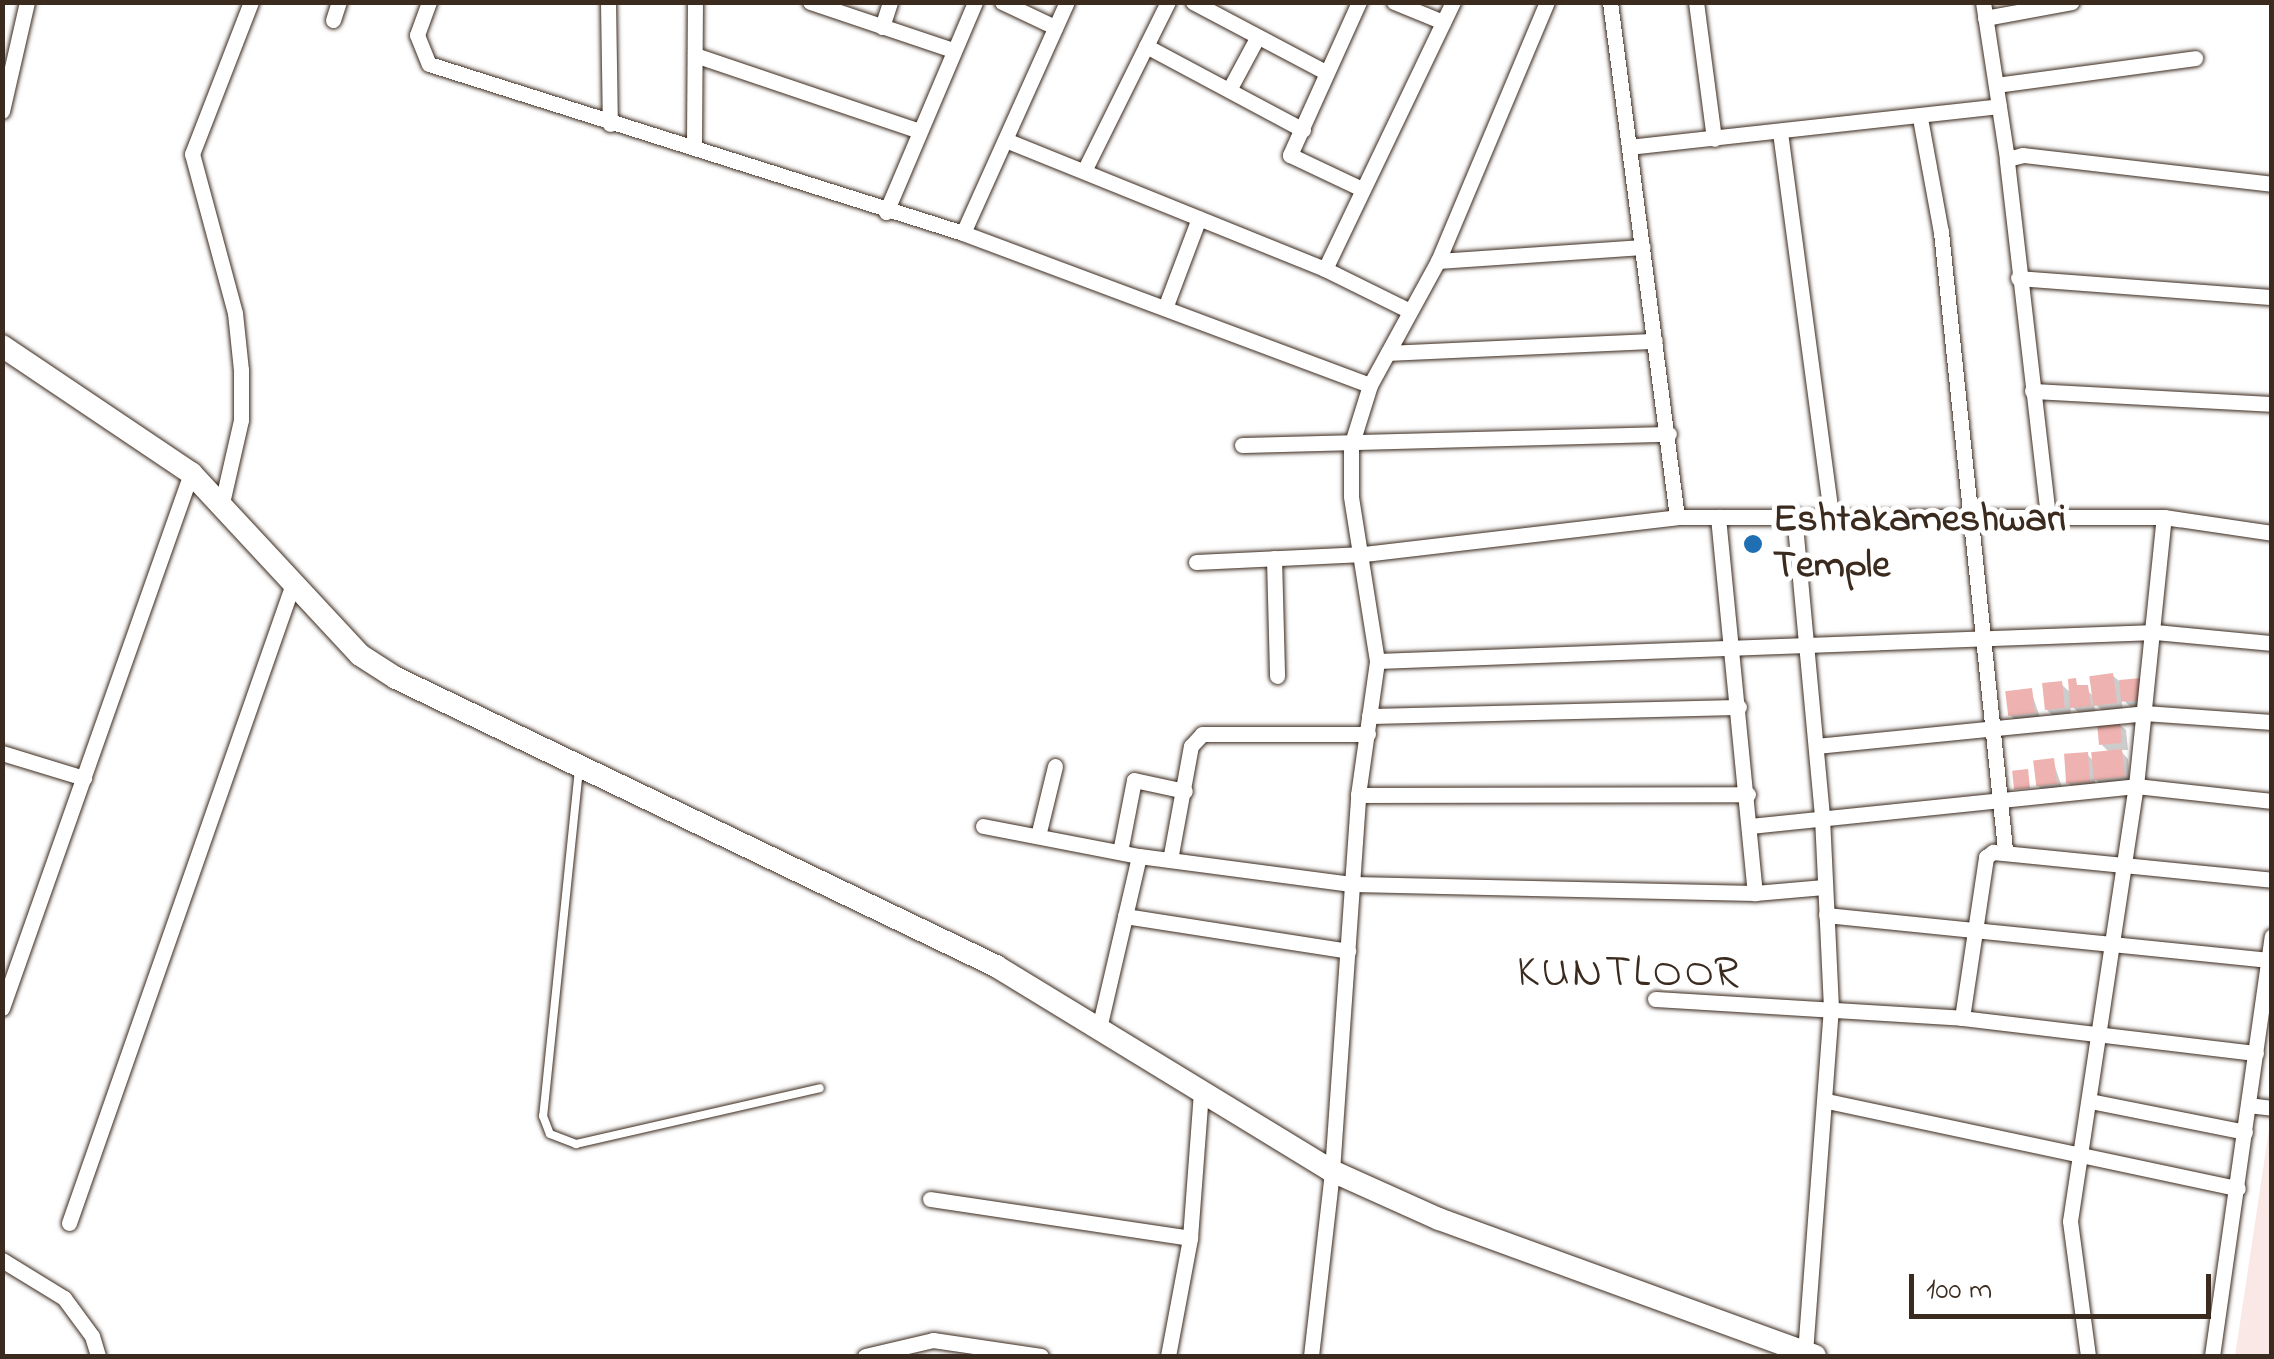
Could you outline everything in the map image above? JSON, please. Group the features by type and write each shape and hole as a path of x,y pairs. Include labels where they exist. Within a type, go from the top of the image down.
{"street":[{"path":"2,111 27,2"},
{"path":"222,503 241,420 241,370 235,313 192,154 251,2"},
{"path":"333,20 338,2"},
{"path":"429,2 417,35 429,64 610,124 694,143 886,212 963,233 1370,384"},
{"path":"608,2 610,124"},
{"path":"694,143 695,2"},
{"path":"810,2 954,50"},
{"path":"882,27 890,2"},
{"path":"886,212 974,2"},
{"path":"1002,2 1055,27"},
{"path":"963,233 1008,141 1066,2"},
{"path":"1084,171 1168,2"},
{"path":"1193,2 1325,72"},
{"path":"1359,2 1325,72 1293,160 1362,189"},
{"path":"1394,2 1443,22"},
{"path":"1324,269 1452,2"},
{"path":"1311,1356 1332,1171 1358,796 1377,661 1364,554 1351,496 1351,446 1370,384 1406,309 1438,261 1547,2"},
{"path":"1610,2 1677,517"},
{"path":"1696,2 1714,139"},
{"path":"2048,516 2007,159 1984,10 2072,2"},
{"path":"1229,90 1257,38"},
{"path":"1146,46 1303,130"},
{"path":"695,55 920,131"},
{"path":"1996,84 2195,58"},
{"path":"1630,146 1920,118 1999,106"},
{"path":"1920,118 1941,232 2005,849"},
{"path":"1780,132 1831,514"},
{"path":"1008,141 1324,269 1406,309"},
{"path":"2007,159 2023,155 2272,184"},
{"path":"1165,308 1198,218"},
{"path":"1438,261 1643,247"},
{"path":"2018,278 2272,297"},
{"path":"1388,353 1655,341"},
{"path":"2,346 191,473 360,655 579,770 996,966 1100,1024 1201,1092 1332,1171 1439,1218 1809,1355 1831,1008 1822,817 1794,514"},
{"path":"2032,391 2272,404"},
{"path":"1242,445 1351,446 1669,434"},
{"path":"2,1008 191,473"},
{"path":"1718,516 1740,707 1754,892"},
{"path":"1196,562 1364,554 1677,517 2164,517 2272,533"},
{"path":"2088,1356 2070,1221 2126,861 2155,632 2164,517"},
{"path":"1274,558 1277,676"},
{"path":"70,1223 294,581"},
{"path":"1377,661 2155,632 2272,643"},
{"path":"1368,716 1740,707"},
{"path":"1816,746 2144,713 2272,722"},
{"path":"1170,860 1186,791 1191,746 1202,734 1368,734"},
{"path":"2,752 84,778"},
{"path":"1038,836 1054,766"},
{"path":"1120,852 1134,780 1186,791"},
{"path":"1750,826 2136,786 2272,801"},
{"path":"1358,796 1748,794"},
{"path":"983,826 1139,856 1353,884 1754,892 1824,888"},
{"path":"1962,1018 1986,857 2005,849 2272,880"},
{"path":"1100,1024 1139,856"},
{"path":"1826,915 2269,960"},
{"path":"1125,916 1348,951"},
{"path":"2212,1356 2256,1054 2266,1034 2272,936"},
{"path":"1655,1000 1962,1018 2102,1032 2256,1054"},
{"path":"1168,1356 1190,1238 1201,1092"},
{"path":"1827,1100 2238,1188"},
{"path":"2090,1101 2245,1132"},
{"path":"2248,1105 2272,1108"},
{"path":"930,1198 1190,1238"},
{"path":"2,1260 64,1298 80,1316 98,1356"},
{"path":"865,1356 934,1348 1041,1356"}],"lane":[{"path":"579,770 542,1116 550,1134 576,1144 820,1088"}],"shaded area":[{"path":"2270,1123 2271,1356 2235,1356"}],"building":[{"path":"2113,673 2117,703 2093,706 2089,676"},
{"path":"2076,678 2077,685 2088,685 2091,706 2070,708 2068,679"},
{"path":"2141,678 2143,700 2121,702 2119,680"},
{"path":"2062,681 2065,708 2045,710 2042,683"},
{"path":"2032,688 2035,713 2008,716 2005,691"},
{"path":"2120,721 2122,743 2099,745 2097,723"},
{"path":"2122,749 2125,777 2094,780 2091,752"},
{"path":"2088,752 2090,782 2066,784 2064,754"},
{"path":"2054,758 2057,784 2036,786 2033,761"},
{"path":"2028,769 2030,788 2014,790 2012,771"}],"place":[{"name":"Eshtakameshwari Temple","path":"1753,544"}],"district":[{"name":"KUNTLOOR","path":"1629,975"}]}
